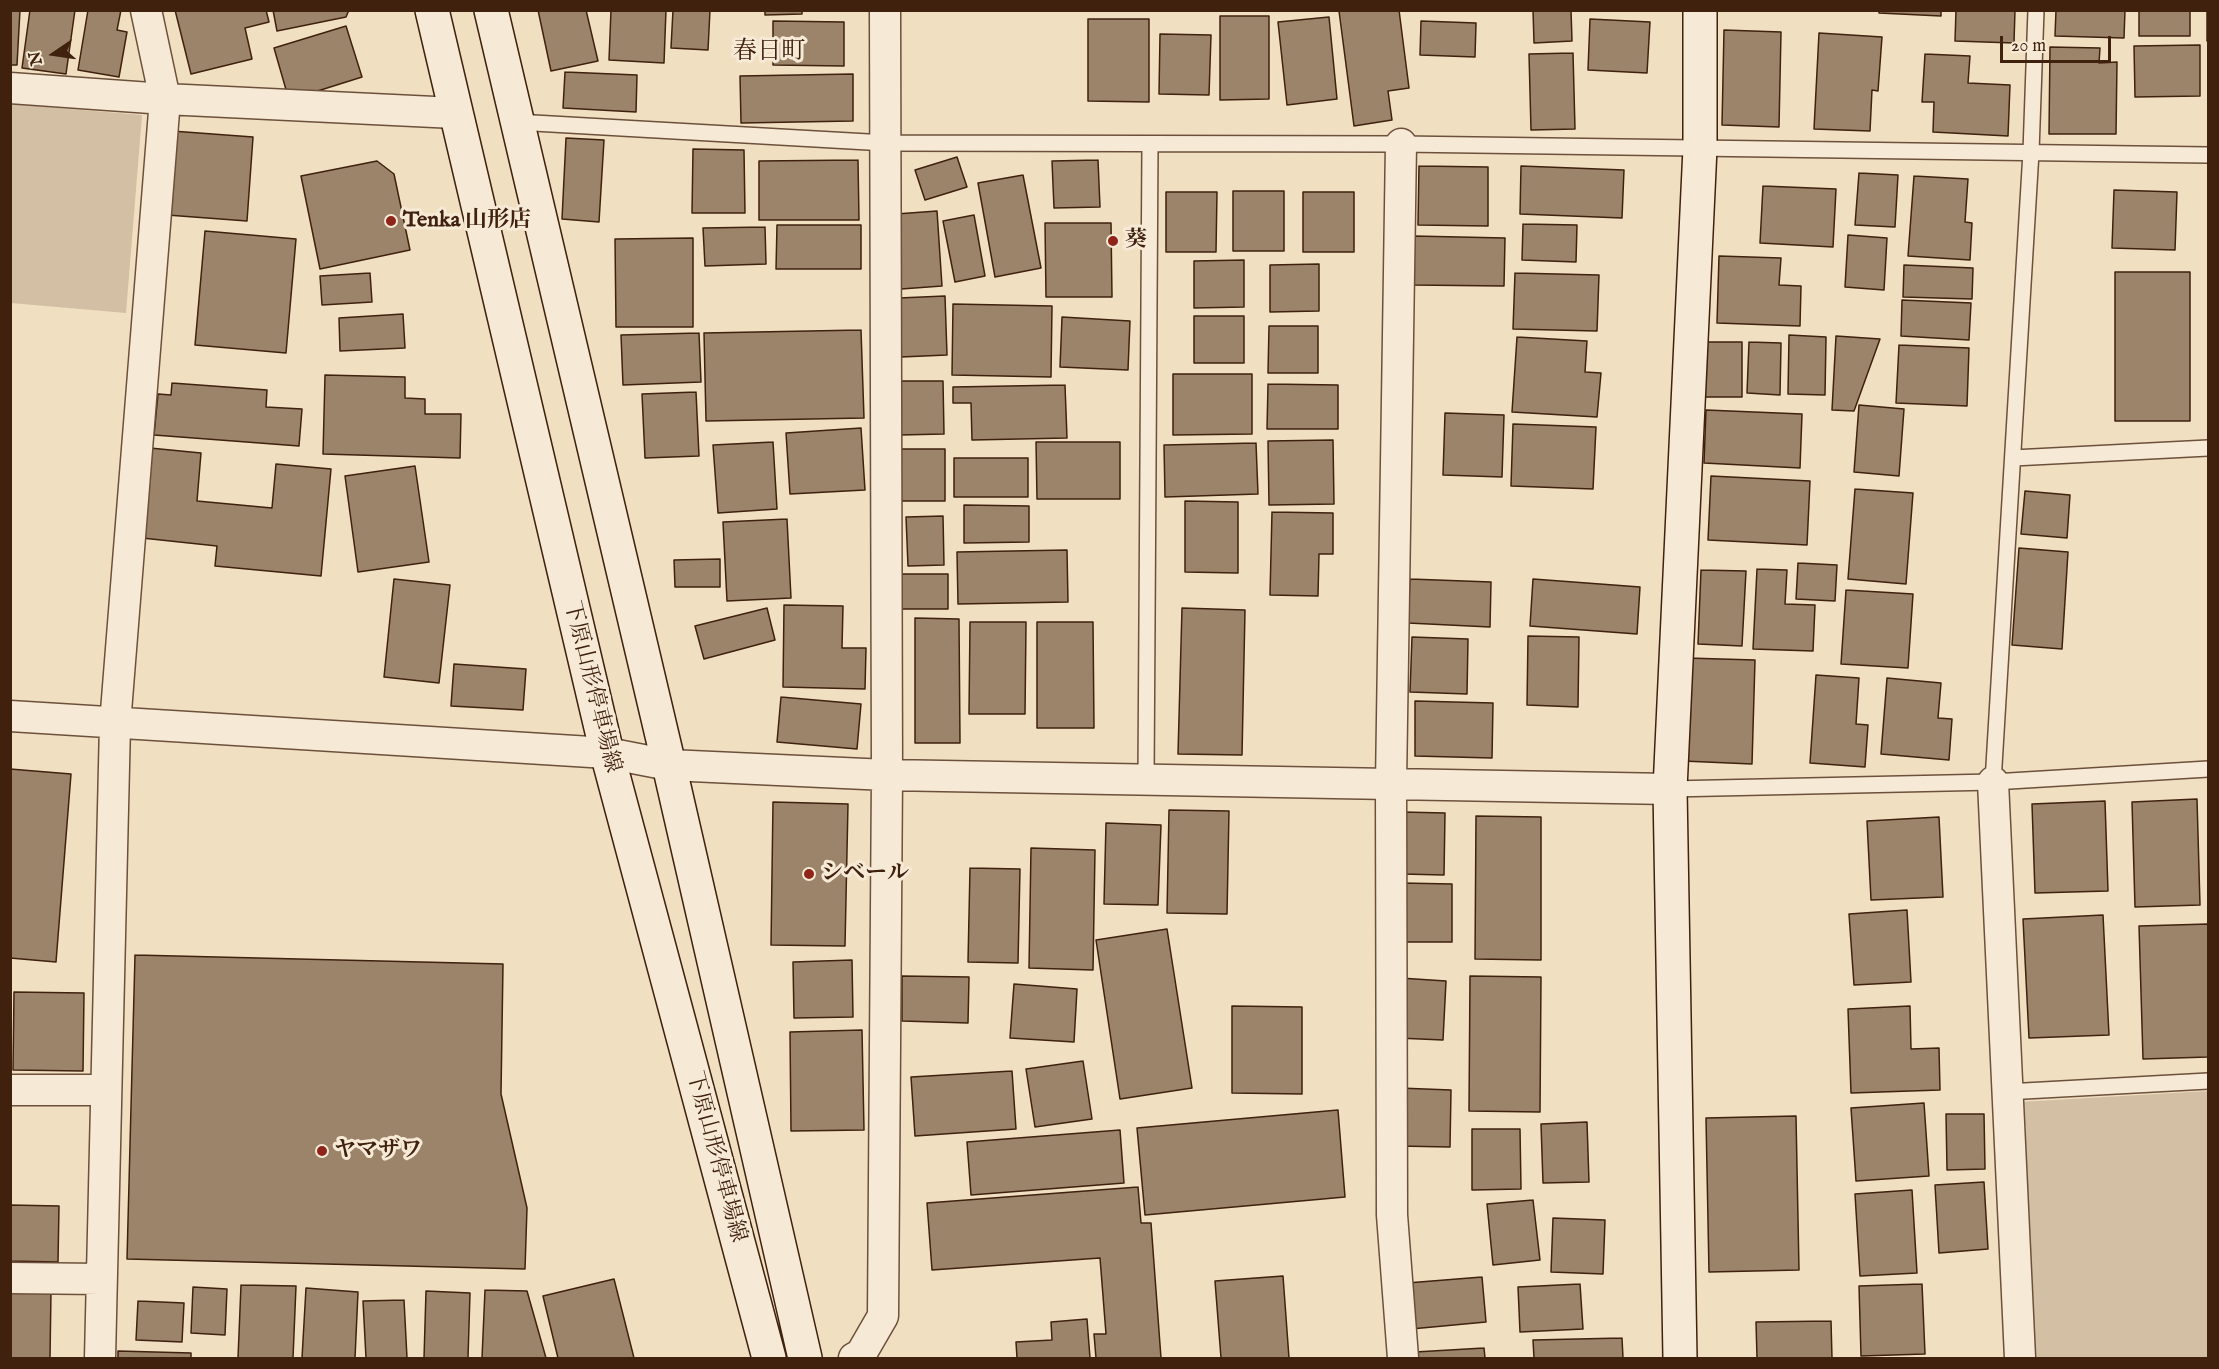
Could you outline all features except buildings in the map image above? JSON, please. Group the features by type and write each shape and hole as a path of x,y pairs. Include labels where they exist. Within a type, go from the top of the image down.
{"main road":[{"name":"下原山形停車場線","path":"432,10 454,113 607,753 769,1359"},
{"name":"下原山形停車場線","path":"491,10 669,765 805,1359"},
{"path":"1680,1359 1670,789 1700,148 1700,10"}],"street":[{"path":"100,1359 115,724 165,99 146,10"},
{"path":"854,1359 861,1354 883,1316 887,775 885,10"},
{"path":"10,88 165,99 454,113"},
{"path":"1401,144 1391,783 1392,1215 1403,1359"},
{"path":"10,716 607,753 669,765 887,775 1670,789"},
{"path":"1993,782 2020,1359"},
{"path":"10,1090 106,1090"},
{"path":"10,1278 101,1279"}],"lane":[{"path":"1993,782 2031,152 2036,10"},
{"path":"516,122 886,143 1401,144 2208,155"},
{"path":"1146,778 1150,144"},
{"path":"2013,458 2208,448"},
{"path":"1670,789 1993,782 2208,769"},
{"path":"2006,1092 2208,1081"}],"shaded area":[{"path":"11,104 142,115 126,313 11,303"},
{"path":"2208,1091 2208,1358 2033,1358 2019,1102"}],"place":[{"name":"Tenka 山形店","path":"391,221"},
{"name":"葵","path":"1113,241"},
{"name":"シベール","path":"809,874"},
{"name":"ヤマザワ","path":"322,1151"}],"district":[{"name":"春日町","path":"769,53"}]}
